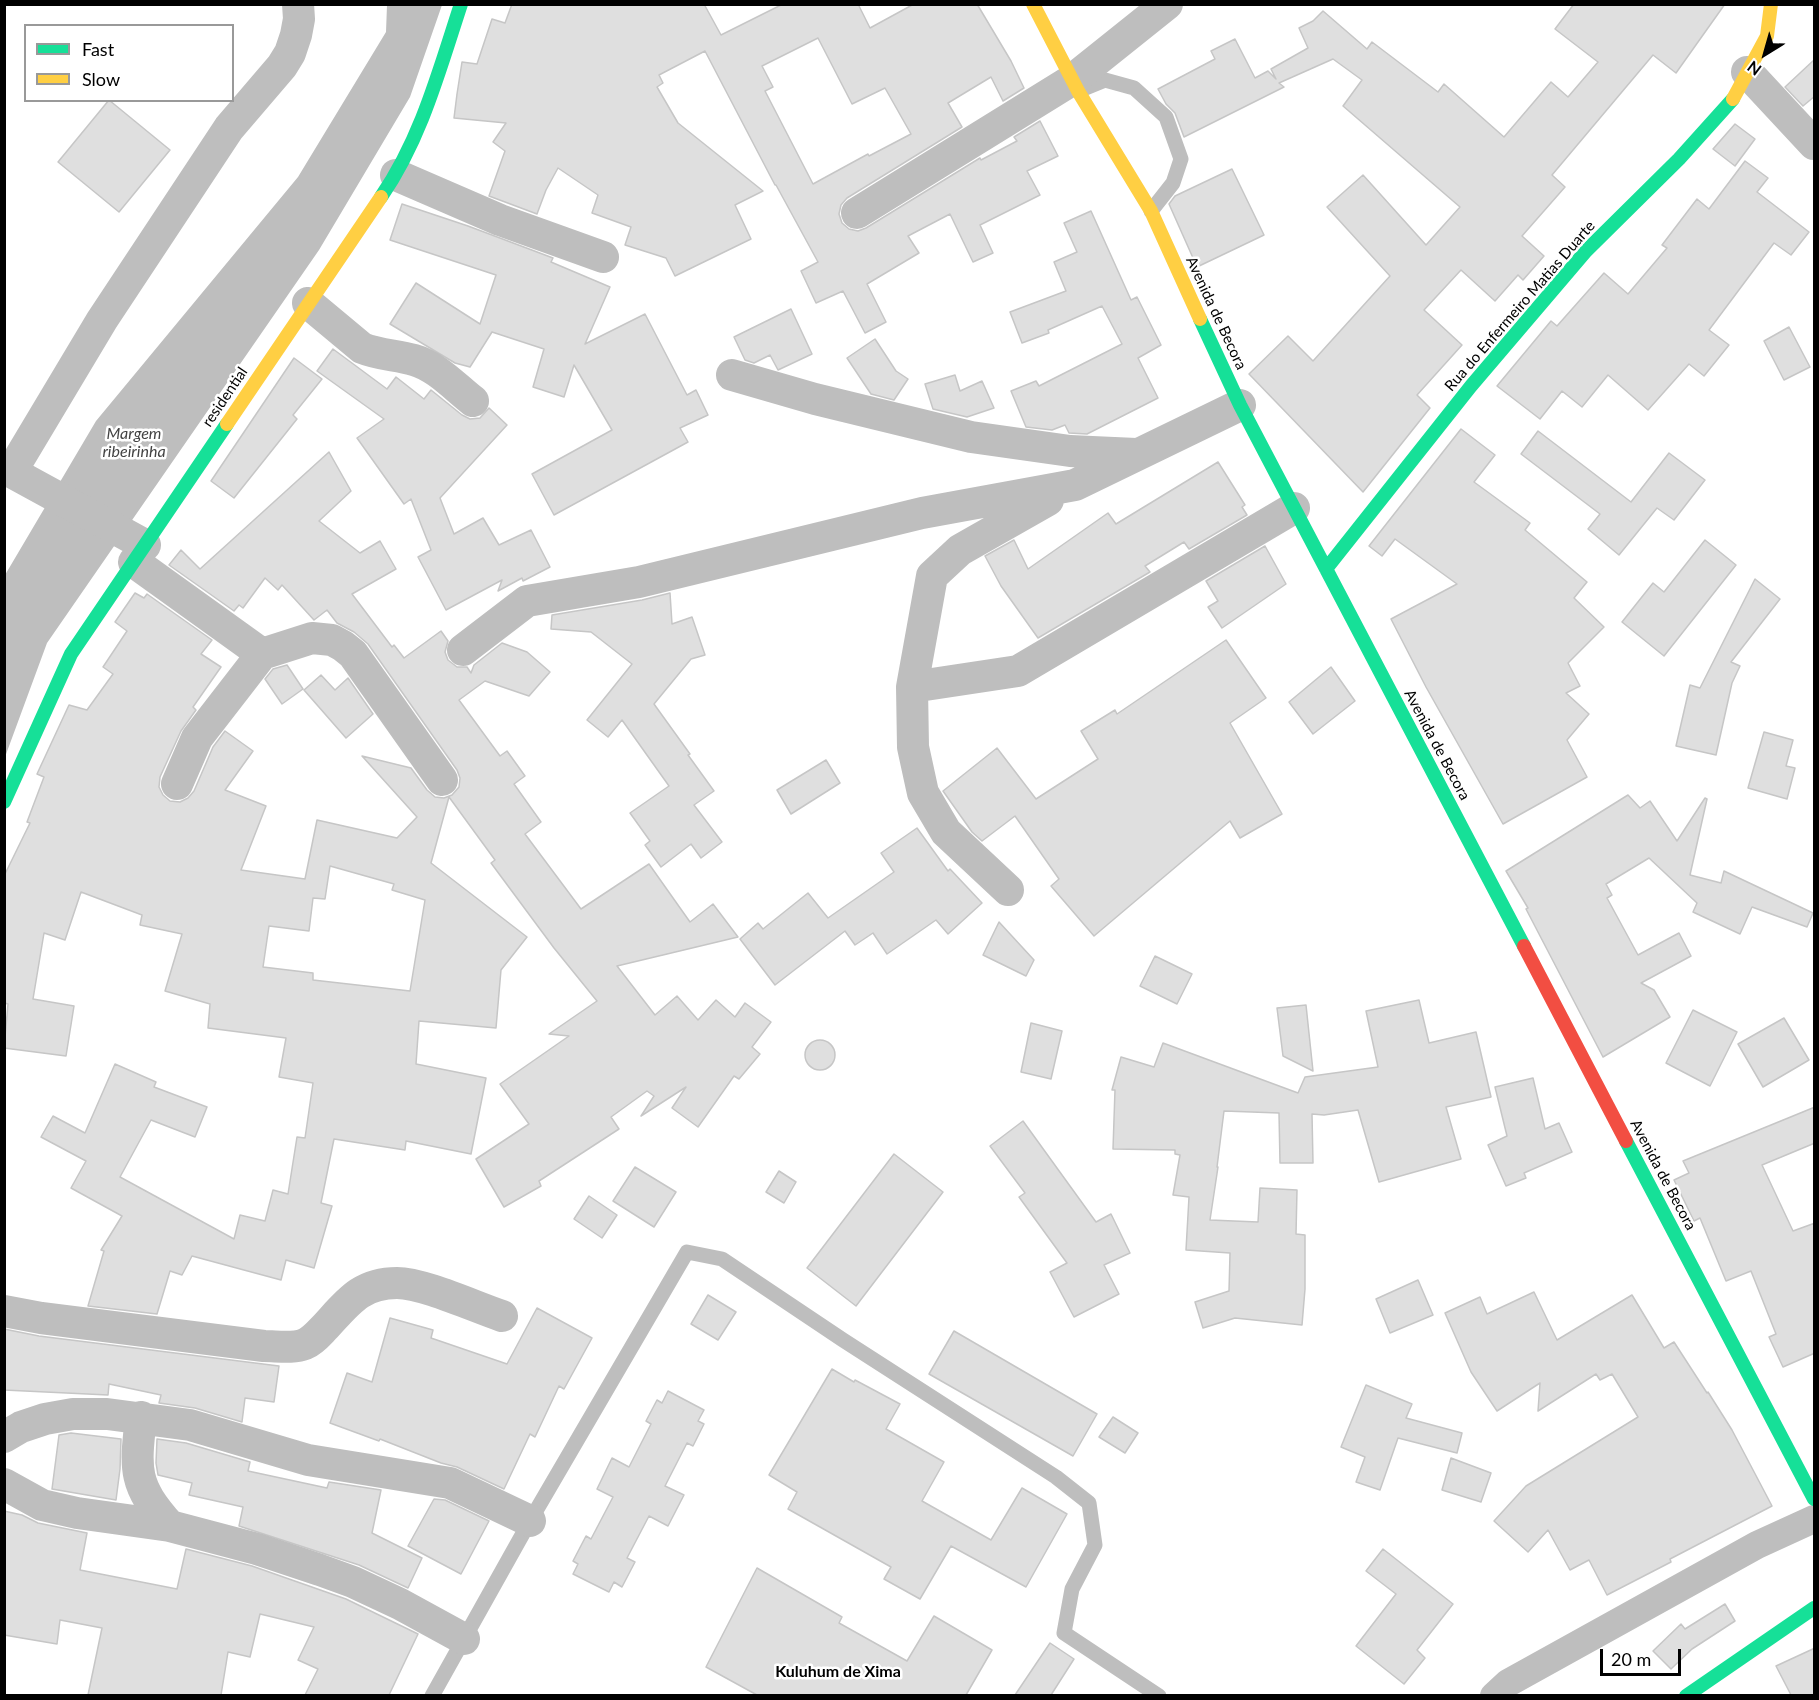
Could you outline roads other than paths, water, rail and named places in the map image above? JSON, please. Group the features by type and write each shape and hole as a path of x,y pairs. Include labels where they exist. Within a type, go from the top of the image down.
{"main road":[{"name":"residential","path":"4,802 71,654 136,548 396,175 427,109 461,4"},
{"name":"Avenida de Becora","path":"1033,4 1075,85 1152,211 1240,405 1812,1491"},
{"name":"Rua do Enfermeiro Matias Duarte","path":"1326,569 1471,386 1586,251 1679,159 1733,98 1767,36 1771,4"},
{"path":"1686,1695 1815,1608"}],"street":[{"path":"262,654 136,548 18,475 102,320 229,128 282,66 290,53 299,19 298,4"},
{"path":"857,213 1075,85 1167,4"},
{"path":"1747,72 1815,144"},
{"path":"396,175 500,220 603,257"},
{"path":"308,303 362,348 421,363 473,400"},
{"path":"732,375 815,399 971,436 1070,451 1139,454"},
{"path":"1008,890 946,832 922,793 913,747 912,687 932,576 960,550 997,527 1075,485 1240,405"},
{"path":"463,650 527,601 639,582 922,513 1075,485"},
{"path":"912,687 1018,670 1294,508"},
{"path":"177,784 197,738 262,654 312,638 332,640 353,654 442,780"},
{"path":"4,1311 76,1323 264,1346 303,1345 314,1339 363,1290 381,1284 399,1283 418,1287 502,1316"},
{"path":"4,1437 21,1427 45,1419 73,1414 141,1417 224,1433 308,1460 450,1483 530,1521"},
{"path":"141,1417 137,1469 140,1484 156,1510 170,1526"},
{"path":"4,1484 42,1506 170,1526 257,1549 353,1582 400,1604 464,1639"}],"lane":[{"path":"1075,85 1105,80 1134,88 1166,117 1180,159 1173,183 1152,211"},
{"path":"432,1695 530,1521 687,1252 722,1258 843,1340 1056,1477 1089,1503 1095,1545 1072,1589 1064,1633 1159,1695"}],"water":[{"name":"Margem ribeirinha","path":"387,5 442,5 410,97 319,250 47,643 5,757 5,575 96,421 298,177 386,32"}],"waterway":[{"path":"1494,1696 1508,1683 1757,1545 1814,1519"}],"district":[{"name":"Kuluhum de Xima","path":"838,1672"}]}
